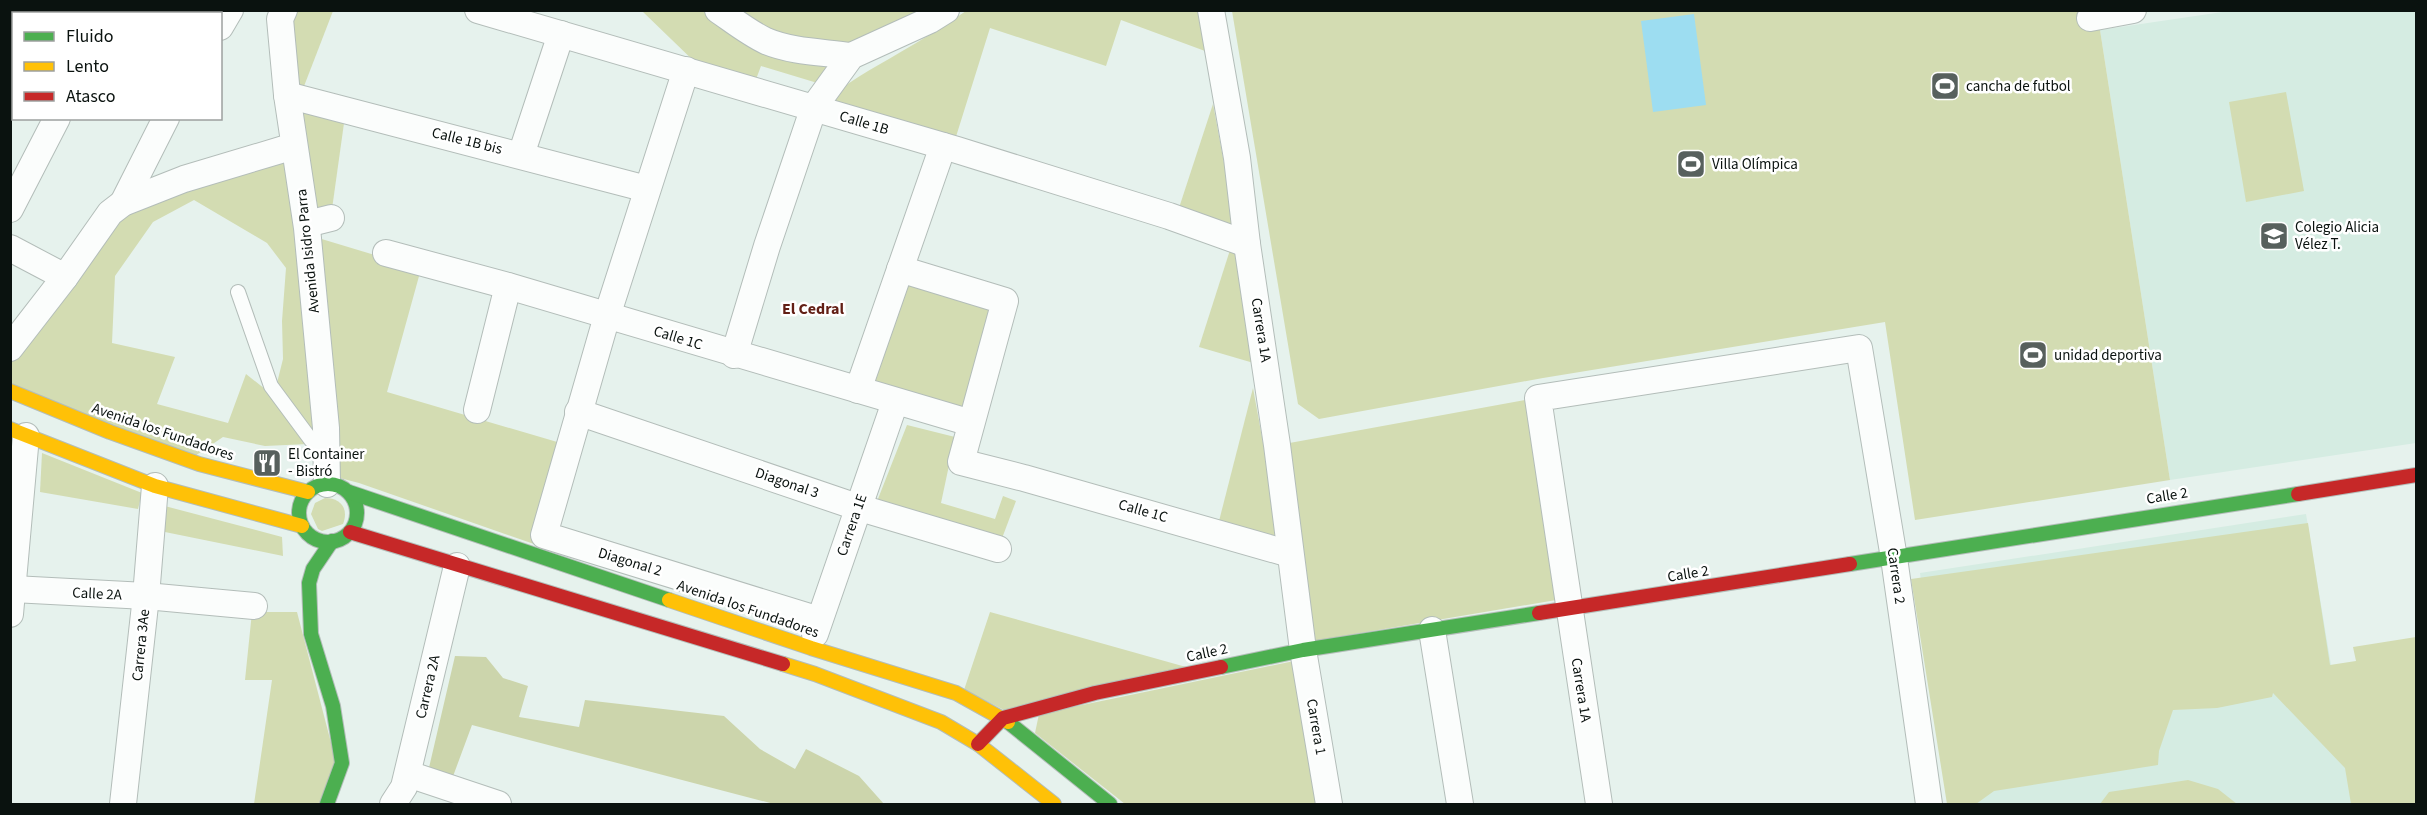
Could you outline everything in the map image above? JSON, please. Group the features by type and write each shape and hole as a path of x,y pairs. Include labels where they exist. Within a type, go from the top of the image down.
{"street":[{"path":"222,24 230,10"},
{"name":"Calle 1B","path":"478,10 943,146 1158,213 1247,244"},
{"path":"718,10 747,31 768,42 792,49 851,56"},
{"path":"734,355 767,246 814,107 851,56 930,20 946,10"},
{"name":"Carrera 1A","path":"1211,10 1237,158 1303,650"},
{"path":"2090,18 2133,10"},
{"name":"Avenida Isidro Parra","path":"278,13 294,146 307,224 326,428 328,489"},
{"path":"521,155 561,34"},
{"path":"578,412 686,70"},
{"name":"Calle 1B bis","path":"287,95 647,189"},
{"path":"10,209 56,120"},
{"path":"123,203 156,121"},
{"path":"10,348 111,213 123,203 184,179 294,146"},
{"path":"858,390 943,146"},
{"path":"307,224 331,218"},
{"path":"10,248 65,277"},
{"name":"Calle 1C","path":"386,253 508,286 734,355 971,423 961,462 1290,554"},
{"path":"900,269 1005,301 971,423"},
{"path":"477,410 508,286"},
{"name":"Carrera 2","path":"1538,398 1859,348 1894,558 1929,804"},
{"name":"Avenida los Fundadores","path":"10,391 110,432 199,464 328,489 811,648 956,693 1003,718 1110,804"},
{"name":"Carrera 1A","path":"1538,398 1599,804"},
{"name":"Carrera 1E","path":"811,648 857,507 895,402"},
{"name":"Diagonal 3","path":"578,412 857,507 998,549"},
{"name":"Diagonal 2","path":"578,412 544,535 819,620"},
{"path":"10,614 13,589 18,433 155,486 302,526 315,538 332,541 350,532 354,526 356,505 328,489 301,504 302,526"},
{"name":"Calle 2","path":"1003,718 1095,693 1303,650 1894,558 1927,550 2416,475"},
{"name":"Carrera 3Ae","path":"123,804 146,596 155,486"},
{"path":"350,532 815,674 941,722 978,744 1054,804"},
{"path":"327,804 342,763 333,706 311,634 309,583 313,568 332,541"},
{"name":"Carrera 2A","path":"404,793 457,566"},
{"name":"Calle 2A","path":"13,589 146,596 254,606"},
{"path":"1432,630 1460,804"},
{"name":"Carrera 1","path":"1303,650 1329,804"},
{"path":"978,744 1003,718"},
{"path":"404,793 498,804"}],"lane":[{"path":"238,292 271,386 311,440 326,453"}],"shaded area":[{"name":"Colegio Alicia Vélez T.","path":"2236,10 2416,11 2416,443 2170,480 2100,30"},
{"path":"2306,514 2354,804 1951,804 1920,573"}],"green space":[{"path":"288,11 333,11 301,94 291,92"},
{"path":"642,11 712,11 841,59 824,85 761,66 755,82 701,68"},
{"path":"735,11 935,11 851,50 797,44"},
{"path":"966,11 1200,11 1205,51 1121,20 1106,66 990,28 954,143 823,105 859,76"},
{"path":"1232,11 2085,11 2100,30 2170,480 1915,520 1885,322 1543,378 1319,419 1298,404"},
{"path":"2286,92 2304,191 2246,202 2229,102"},
{"path":"294,102 345,116 332,209 312,214"},
{"path":"1213,104 1237,233 1177,214"},
{"path":"288,156 323,446 277,383 283,359 282,321 286,268 267,243 194,200 153,222 115,276 112,343 175,357 157,404 228,423 246,374 265,389 308,444 265,446 223,437 192,458 11,387 10,354 119,215"},
{"path":"315,237 421,269 387,392 564,444 534,544 336,477"},
{"path":"1230,250 1241,252 1257,364 1199,347"},
{"path":"905,272 994,301 962,414 866,384"},
{"path":"1253,388 1281,541 1218,525"},
{"path":"1525,400 1556,600 1313,641 1284,444"},
{"path":"907,425 955,437 941,503 995,519 1003,496 1016,501 998,549 874,509"},
{"path":"42,453 142,493 138,509 40,492"},
{"path":"325,498 335,500 342,505 345,519 343,524 322,531 318,529 311,514 315,503"},
{"path":"161,505 282,537 283,556 160,531"},
{"path":"2308,523 2330,665 2356,661 2353,647 2416,637 2416,804 2351,804 2345,768 2273,693 2272,697 2217,708 2173,710 2159,751 2158,765 1994,791 1976,804 1947,804 1911,579"},
{"path":"252,612 297,612 336,762 322,804 254,804 272,680 245,680"},
{"path":"990,612 1186,667 1004,710 964,690"},
{"path":"455,656 486,657 503,678 528,686 519,717 579,727 585,700 724,716 760,749 795,769 806,749 859,776 884,804 774,804 472,725 452,779 428,772"},
{"path":"1299,660 1324,804 1125,804 1035,733 1039,714"},
{"path":"2188,780 2218,789 2237,804 2100,804 2109,792"}],"water":[{"path":"1694,14 1706,105 1653,112 1641,21"}],"traffic: fast":[{"path":"328,484 339,486 352,497 357,513 355,524 344,537 328,542 317,540 304,529 299,513 301,502 312,489 328,484"},
{"path":"349,492 669,600"},
{"path":"1850,564 2298,494"},
{"path":"327,804 342,763 333,706 311,634 309,583 313,569 332,541"},
{"path":"1221,667 1303,650 1539,613"},
{"path":"1008,722 1110,804"}],"traffic: slow":[{"path":"10,391 110,432 199,464 308,492"},
{"path":"10,429 155,486 302,526"},
{"path":"669,600 811,648 956,693 1008,722"},
{"path":"783,664 941,722 978,744 1054,804"}],"traffic: jam":[{"path":"2298,494 2416,475"},
{"path":"350,532 783,664"},
{"path":"1539,613 1850,564"},
{"path":"978,744 1003,718 1095,693 1221,667"}],"place":[{"name":"cancha de futbol","path":"1945,86"},
{"name":"Villa Olímpica","path":"1691,164"},
{"name":"Colegio Alicia Vélez T.","path":"2274,236"},
{"name":"unidad deportiva","path":"2033,355"},
{"name":"El Container - Bistró","path":"267,463"}],"district":[{"name":"El Cedral","path":"813,309"}]}
